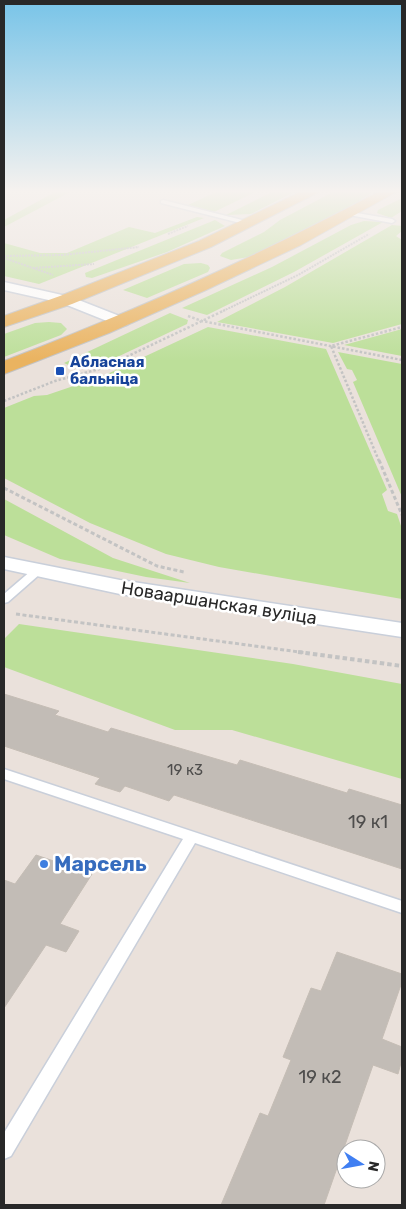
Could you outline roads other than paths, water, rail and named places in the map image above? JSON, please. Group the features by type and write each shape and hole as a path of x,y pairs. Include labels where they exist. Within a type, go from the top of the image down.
{"main road":[{"path":"4,368 122,322 214,260 225,248"},
{"path":"4,322 165,261 190,259 260,260 283,248"}],"street":[{"path":"4,286 66,300 122,322"},
{"name":"Новааршанская вуліца","path":"4,552 36,572"},
{"name":"Новааршанская вуліца","path":"4,563 36,572 313,618 402,630"}],"lane":[{"path":"4,600 36,572"},
{"path":"4,774 402,907"},
{"path":"4,1150 192,836"}],"place":[{"name":"Абласная бальніца","path":"60,371"},
{"name":"Марсель","path":"44,864"}]}
